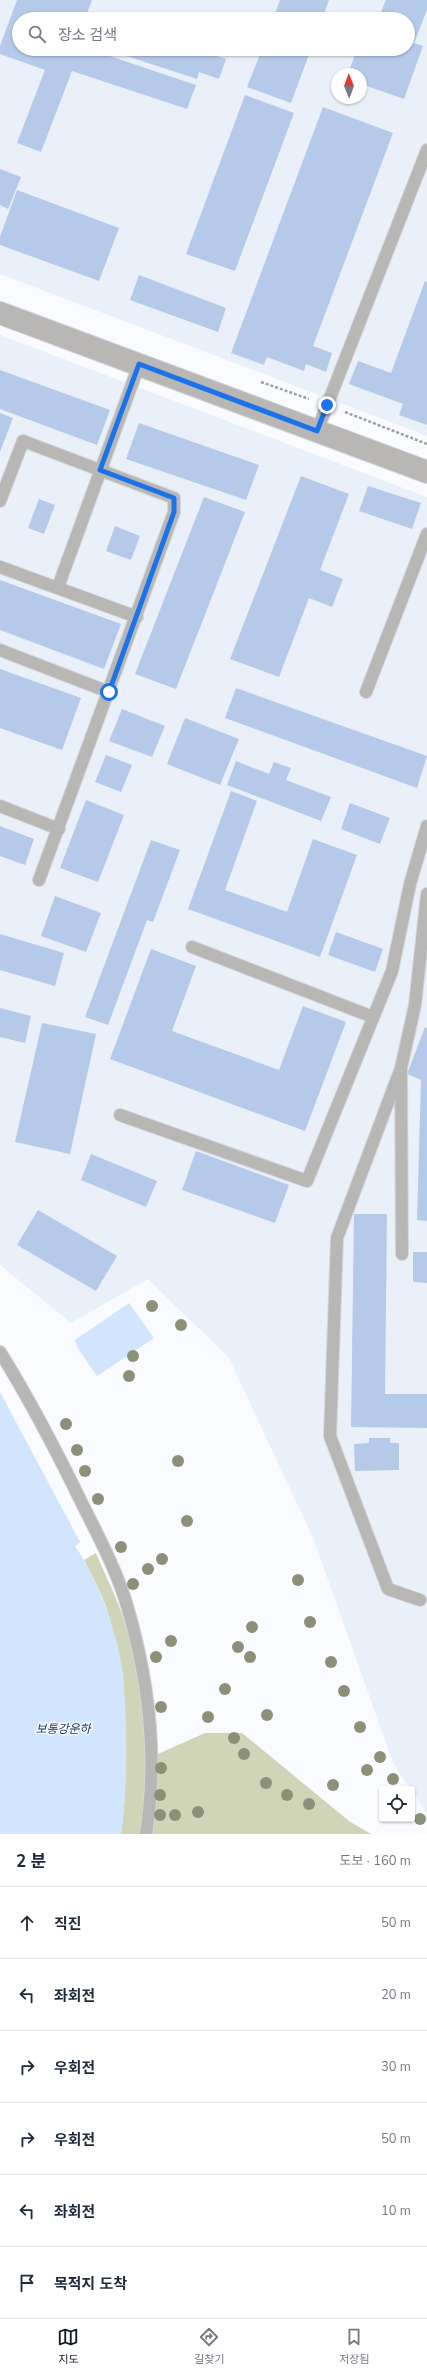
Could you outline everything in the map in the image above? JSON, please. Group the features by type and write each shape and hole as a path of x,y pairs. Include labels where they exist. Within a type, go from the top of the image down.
{"street":[{"path":"0,313 427,472"}],"lane":[{"path":"317,431 427,150"},
{"path":"58,587 139,364"},
{"path":"0,501 23,441 174,498 174,512 137,617 39,880"},
{"path":"366,692 427,534"},
{"path":"0,567 137,617"},
{"path":"0,650 109,692"},
{"path":"0,806 58,829"},
{"path":"120,1115 307,1181 392,971 410,884 427,826"},
{"path":"420,1600 388,1589 330,1436 337,1238 401,1068 415,1005 427,894"},
{"path":"192,947 373,1017"},
{"path":"401,1068 402,1254"},
{"path":"0,1352 46,1431 104,1549 128,1608 148,1701 151,1761 149,1815 146,1834"}],"shaded area":[{"path":"0,0 427,0 427,436 0,274"},
{"path":"0,335 427,497 427,1815 415,1794 415,1786 408,1786 393,1763 314,1540 229,1358 148,1279 71,1323 0,1265"}],"green space":[{"path":"96,1553 119,1606 134,1660 139,1689 145,1748 144,1806 140,1834 121,1834 124,1807 126,1751 122,1695 114,1640 108,1613 84,1560"},
{"path":"205,1733 242,1733 349,1821 371,1834 151,1834 156,1810 158,1754"}],"water":[{"path":"129,1303 154,1338 97,1376 77,1347 75,1340"},
{"name":"보통강운하","path":"0,1392 80,1542 75,1546 99,1589 115,1636 123,1671 126,1718 125,1785 121,1834 0,1834"}],"building":[{"path":"17,0 92,0 88,12 13,12"},
{"path":"280,0 329,0 325,12 276,12"},
{"path":"386,0 427,0 427,10 415,40 415,12 381,12"},
{"path":"12,14 12,56 110,56 196,85 187,109 72,71 41,152 17,143 45,70 0,54 0,46"},
{"path":"415,43 423,46 404,99 367,86 367,68 350,68 354,56 415,56"},
{"path":"126,56 217,56 226,59 219,79 199,72 197,79"},
{"path":"259,56 308,56 291,103 247,87"},
{"path":"245,95 294,113 235,271 186,254"},
{"path":"323,107 393,133 313,346 332,353 326,372 306,364 304,371 267,357 264,365 231,353"},
{"path":"0,169 21,177 8,209 0,205"},
{"path":"17,190 119,228 99,281 0,245 0,237"},
{"path":"139,275 226,308 218,332 130,300"},
{"path":"425,281 427,282 427,425 399,415 403,404 349,384 358,361 391,373"},
{"path":"0,370 110,410 97,445 0,409"},
{"path":"0,413 13,418 0,452"},
{"path":"139,423 259,465 246,500 126,459"},
{"path":"301,476 349,494 320,570 343,579 332,607 309,598 279,677 230,659"},
{"path":"368,486 421,503 412,529 359,511"},
{"path":"204,497 245,512 176,689 135,674"},
{"path":"39,499 55,505 44,534 28,528"},
{"path":"115,526 140,536 131,560 106,551"},
{"path":"0,580 121,624 104,669 0,630"},
{"path":"0,669 81,698 62,750 0,728"},
{"path":"236,688 427,756 417,788 225,718"},
{"path":"122,709 165,726 152,757 109,741"},
{"path":"185,718 239,739 220,785 167,764"},
{"path":"106,755 132,765 121,792 95,782"},
{"path":"236,761 269,774 274,762 291,768 286,780 331,797 321,821 227,785"},
{"path":"231,791 257,801 225,890 287,912 313,839 357,855 320,957 188,909"},
{"path":"86,800 124,815 98,882 60,868"},
{"path":"350,803 390,818 380,844 341,829"},
{"path":"0,826 34,839 25,865 0,856"},
{"path":"151,840 180,850 153,922 147,920 108,1025 85,1017"},
{"path":"55,896 101,913 86,952 41,936"},
{"path":"336,932 383,949 375,972 328,955"},
{"path":"0,934 64,953 55,986 0,970"},
{"path":"151,949 196,966 172,1031 279,1070 303,1006 346,1022 305,1131 110,1059"},
{"path":"0,1008 31,1016 25,1043 0,1037"},
{"path":"42,1023 96,1034 70,1154 15,1142"},
{"path":"425,1027 427,1028 427,1221 417,1220 421,1080 407,1074"},
{"path":"196,1151 289,1185 275,1223 182,1190"},
{"path":"91,1154 157,1181 146,1207 81,1180"},
{"path":"38,1210 117,1256 96,1291 17,1245"},
{"path":"354,1214 387,1214 385,1394 427,1394 427,1428 351,1427"},
{"path":"413,1252 427,1252 427,1283 413,1282"},
{"path":"369,1438 390,1438 390,1443 399,1443 399,1470 355,1471 354,1444 369,1443"}],"route":[{"path":"109,692 174,512 174,498 100,470 139,364 317,431 327,405"}]}
